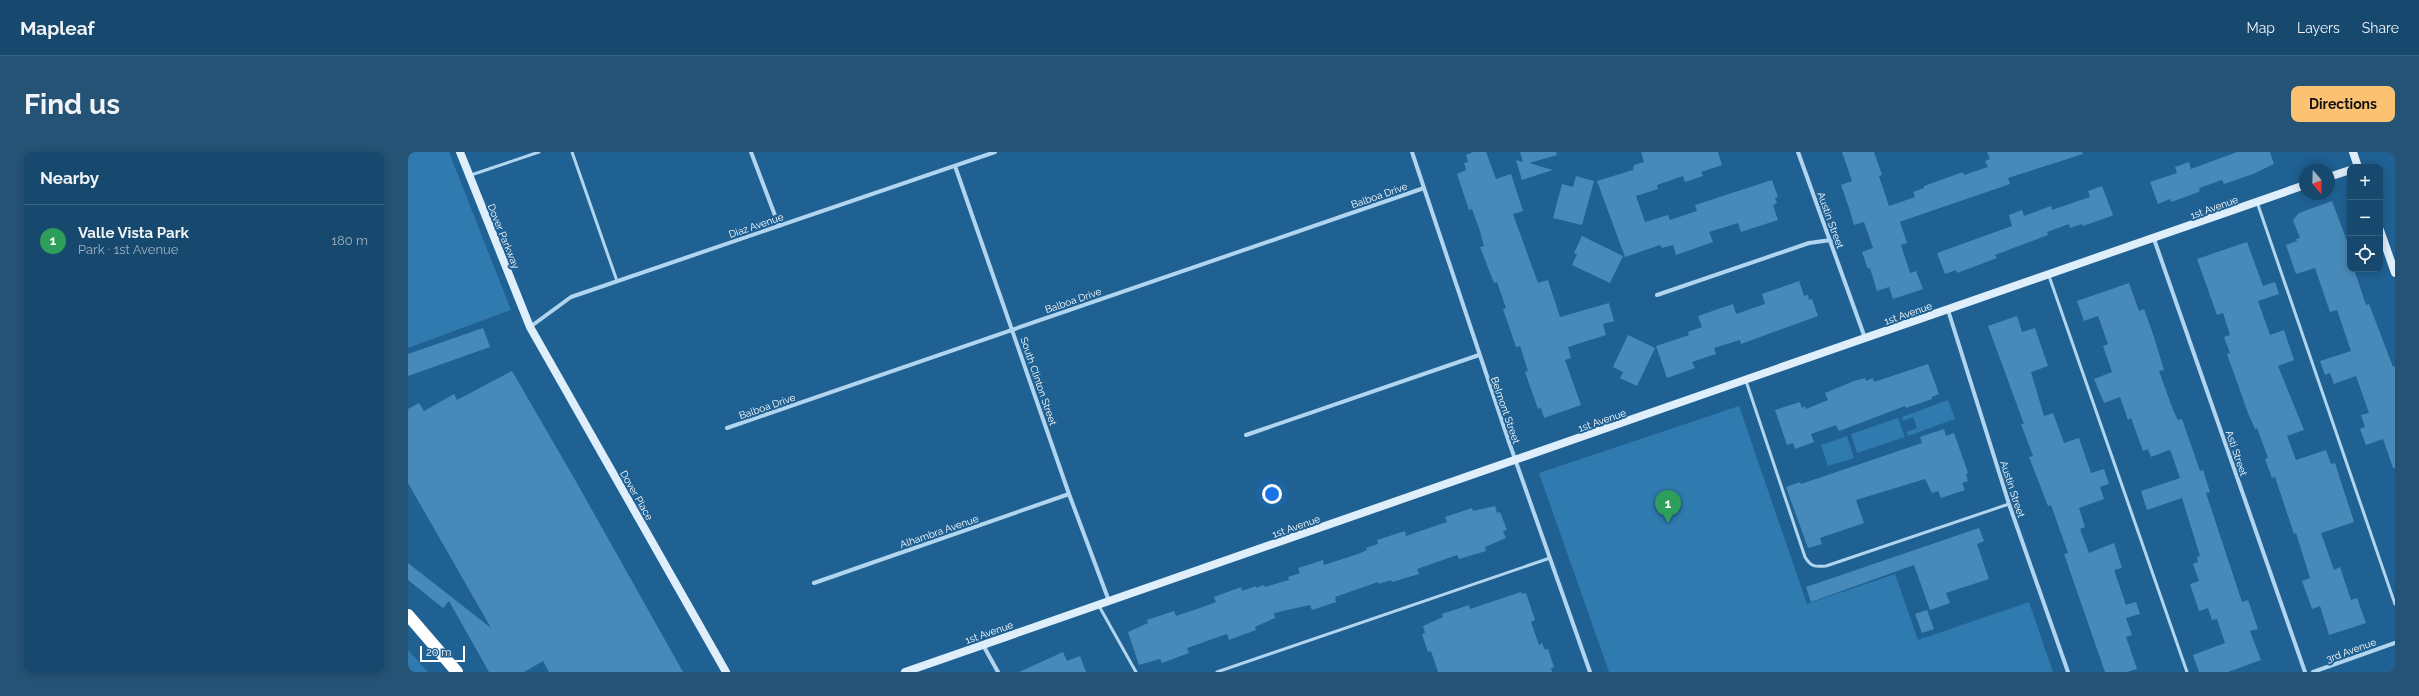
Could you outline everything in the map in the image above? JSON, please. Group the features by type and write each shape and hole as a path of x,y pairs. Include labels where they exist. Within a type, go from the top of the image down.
{"highway":[{"path":"408,616 457,672"}],"street":[{"name":"Dover Parkway","path":"460,152 530,327"},
{"path":"751,152 779,226"},
{"name":"Diaz Avenue","path":"530,327 571,297 995,152"},
{"name":"Belmont Street","path":"1412,152 1515,461 1590,672"},
{"name":"Austin Street","path":"1798,152 1865,338"},
{"path":"2353,152 2357,164"},
{"name":"South Clinton Street","path":"955,166 1069,494 1109,601"},
{"path":"2335,175 2347,171"},
{"name":"1st Avenue","path":"905,672 1865,338 2049,276 2299,187"},
{"name":"Balboa Drive","path":"727,428 1424,188"},
{"path":"2382,236 2395,273"},
{"name":"Asti Street","path":"2154,239 2305,672"},
{"path":"1657,294 1809,243 1830,240"},
{"name":"Austin Street","path":"1948,310 2009,504 2068,672"},
{"name":"Dover Place","path":"530,327 726,672"},
{"path":"1246,435 1479,355"},
{"name":"Alhambra Avenue","path":"814,583 1069,494"},
{"name":"3rd Avenue","path":"2313,672 2395,643"},
{"path":"983,645 998,672"}],"lane":[{"path":"470,176 539,152"},
{"path":"572,152 617,281"},
{"path":"2257,202 2395,604"},
{"path":"2049,276 2187,672"},
{"path":"1746,380 1805,557 1809,564 1816,567 1826,566 2009,504"},
{"path":"1217,672 1550,558"},
{"path":"1098,605 1136,672"}],"shaded area":[{"path":"408,152 449,152 511,310 408,348"},
{"path":"1948,400 1955,419 1908,436 1907,432 1917,428 1913,417 1903,421 1902,417"},
{"path":"1739,406 1807,604 1895,574 1918,640 2029,602 2053,672 1609,672 1539,473"},
{"path":"1898,418 1905,437 1857,453 1851,434"},
{"path":"1847,436 1854,458 1828,466 1821,445"},
{"path":"408,650 428,672 408,672"}],"building":[{"path":"1473,152 1486,152 1496,179 1511,174 1523,211 1513,214 1538,283 1548,280 1560,317 1609,303 1614,321 1603,324 1606,335 1568,347 1571,358 1565,360 1581,405 1544,418 1541,408 1538,409 1525,372 1528,371 1520,346 1516,347 1503,309 1506,308 1497,282 1494,283 1480,247 1484,246 1480,231 1472,209 1469,210 1457,174 1466,170 1464,163 1468,162 1466,155"},
{"path":"1520,152 1556,152 1557,155 1529,163 1553,170 1522,180 1516,160 1523,162"},
{"path":"1641,152 1718,152 1722,165 1701,172 1703,176 1685,182 1683,176 1657,185 1658,189 1636,196 1645,222 1668,215 1670,220 1697,211 1695,205 1772,180 1778,197 1775,198 1777,203 1773,205 1778,220 1741,232 1738,223 1709,232 1713,242 1676,255 1673,245 1662,248 1660,245 1625,257 1597,181 1633,170 1634,165 1644,162"},
{"path":"1842,152 1874,152 1882,175 1879,176 1889,206 1915,197 1913,192 1924,188 1924,186 1963,172 1964,175 1988,167 1985,161 1990,159 1987,152 2082,152 2083,154 2008,178 2010,184 1900,222 1907,243 1901,245 1910,273 1916,271 1923,289 1893,299 1889,287 1877,291 1870,268 1868,269 1862,252 1873,248 1864,222 1854,225 1841,185 1852,181"},
{"path":"2237,152 2270,152 2274,164 2253,174 2224,184 2222,180 2199,188 2200,191 2196,193 2171,202 2170,199 2158,204 2150,182 2177,173 2175,167 2189,162 2191,169"},
{"path":"1576,176 1594,181 1582,225 1553,218 1562,184 1573,187"},
{"path":"2102,186 2113,215 2083,226 2082,224 2070,228 2069,224 2047,232 2048,235 1995,255 1997,258 1957,273 1956,270 1945,274 1937,253 2012,226 2009,215 2022,210 2024,216 2051,206 2052,210 2090,197 2088,191"},
{"path":"2332,201 2347,241 2347,272 2355,272 2366,305 2369,304 2393,367 2395,366 2395,468 2393,468 2383,439 2366,445 2360,429 2365,427 2361,415 2369,413 2356,376 2334,384 2330,373 2325,375 2320,361 2351,351 2337,310 2330,312 2315,268 2296,274 2286,245 2297,241 2296,239 2300,238 2293,220 2299,213"},
{"path":"1582,236 1623,256 1610,283 1572,265 1577,254 1574,253"},
{"path":"2247,242 2263,286 2275,282 2279,294 2258,301 2270,335 2284,330 2294,360 2278,366 2304,430 2287,436 2296,460 2326,450 2331,464 2335,463 2354,522 2321,533 2334,570 2340,567 2351,600 2357,598 2366,623 2329,635 2320,606 2312,609 2302,581 2310,578 2296,533 2294,534 2275,477 2272,478 2265,459 2268,458 2257,428 2255,429 2248,413 2227,354 2230,353 2224,337 2230,335 2223,313 2217,315 2197,259"},
{"path":"1799,281 1804,296 1808,295 1809,300 1812,299 1818,316 1741,344 1740,340 1714,348 1716,354 1692,362 1695,368 1667,378 1656,346 1689,335 1688,332 1702,327 1698,316 1733,304 1736,314 1765,304 1762,294"},
{"path":"2129,283 2139,311 2144,309 2153,334 2164,370 2159,371 2173,410 2178,420 2182,419 2200,471 2203,470 2210,492 2206,493 2242,602 2248,600 2258,629 2250,631 2261,660 2228,672 2199,672 2193,655 2225,643 2217,619 2212,620 2208,608 2199,611 2190,584 2199,581 2193,564 2198,562 2197,557 2200,556 2182,498 2147,510 2141,491 2180,478 2171,452 2169,450 2151,457 2148,449 2143,451 2131,418 2128,420 2120,397 2104,403 2094,379 2112,372 2103,346 2108,344 2098,316 2084,321 2077,301"},
{"path":"2017,316 2022,332 2035,328 2048,366 2031,372 2044,416 2053,413 2064,443 2079,438 2091,473 2104,469 2109,484 2100,487 2104,499 2079,508 2085,527 2080,529 2089,553 2114,543 2122,568 2114,570 2126,605 2136,602 2140,614 2126,618 2132,635 2126,637 2137,669 2127,672 2105,672 2064,554 2068,553 2051,505 2048,506 2029,457 2033,456 2021,424 2024,424 1988,326"},
{"path":"483,328 490,347 408,376 408,354"},
{"path":"1628,335 1655,348 1637,386 1620,378 1623,372 1613,367"},
{"path":"1928,364 1939,394 1932,397 1932,399 1906,408 1905,406 1839,431 1836,425 1811,434 1814,442 1795,449 1793,443 1787,445 1775,410 1800,402 1802,408 1805,406 1806,409 1828,400 1825,393 1854,381 1865,378 1866,381 1873,378 1874,382"},
{"path":"512,371 683,672 549,672 543,661 524,672 489,672 449,601 443,608 408,580 408,563 491,628 408,483 408,409 419,403 424,411 454,394 457,400"},
{"path":"1944,429 1946,436 1954,433 1968,473 1966,474 1968,481 1962,483 1965,490 1941,498 1938,491 1932,493 1925,479 1856,500 1864,523 1820,538 1822,544 1808,548 1786,487 1800,482 1801,484 1922,443 1920,437"},
{"path":"1495,506 1497,513 1500,512 1507,530 1503,531 1506,538 1485,547 1486,551 1459,559 1457,555 1417,569 1419,574 1392,582 1391,580 1379,584 1378,582 1335,597 1336,602 1312,610 1310,605 1274,613 1275,618 1255,627 1256,630 1229,640 1227,634 1187,648 1189,653 1162,663 1160,659 1139,665 1128,632 1148,623 1147,620 1174,611 1176,616 1200,608 1216,602 1214,597 1241,587 1242,591 1256,586 1256,588 1264,585 1265,587 1289,580 1288,577 1300,573 1298,568 1323,560 1324,565 1358,554 1367,550 1366,548 1378,544 1377,540 1405,531 1406,536 1447,522 1445,517 1472,508 1473,511"},
{"path":"1979,528 1984,541 1977,544 1989,579 1946,593 1950,603 1930,610 1914,565 1811,602 1806,587"},
{"path":"1521,592 1522,594 1526,593 1535,620 1531,622 1539,645 1542,643 1545,650 1548,649 1554,667 1551,668 1552,672 1438,672 1431,651 1428,652 1422,634 1425,633 1423,626 1443,617 1442,614 1469,605 1470,609"},
{"path":"1927,610 1934,629 1922,633 1915,614"},
{"path":"1063,652 1067,661 1080,656 1086,672 1019,672"}],"place":[{"name":"Valle Vista Park","path":"1668,523"}]}
